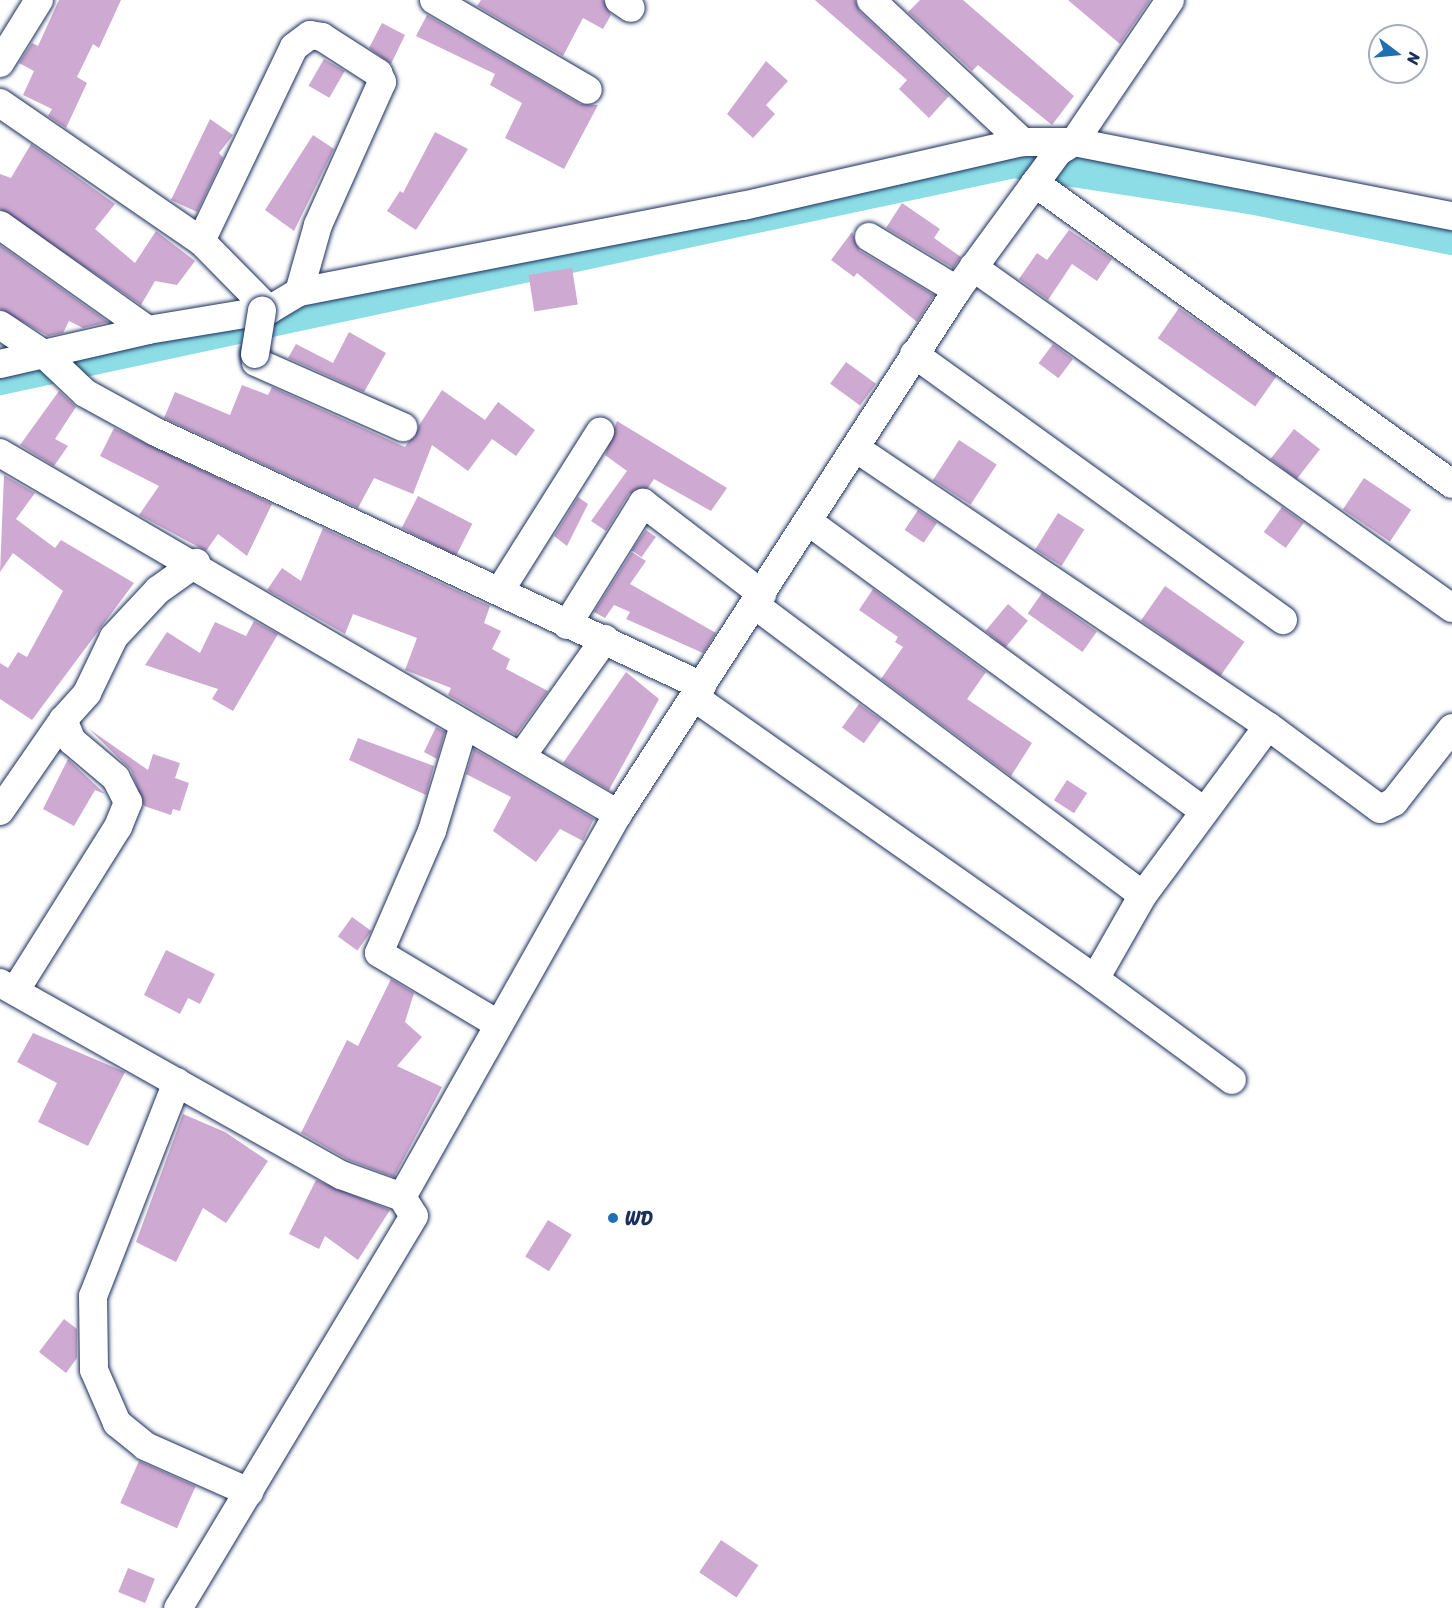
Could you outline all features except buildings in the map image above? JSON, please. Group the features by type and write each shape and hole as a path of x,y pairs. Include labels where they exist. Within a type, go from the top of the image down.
{"street":[{"path":"0,63 39,0"},
{"path":"434,0 588,90"},
{"path":"871,0 1023,142"},
{"path":"178,1608 406,1204 496,1023 618,814 857,449 914,354 965,278 1038,180 1066,147 1170,0"},
{"path":"201,241 294,47 300,39 322,37 378,73 382,82 318,225 299,291"},
{"path":"0,103 201,241 266,311"},
{"path":"0,364 148,330 266,311 299,291 743,206 1023,142 1066,147 1452,216"},
{"path":"1038,180 1452,484"},
{"path":"0,225 148,330"},
{"path":"869,237 965,278 1452,608"},
{"path":"266,311 255,354 256,362 403,427"},
{"path":"0,325 45,355 85,393 324,512 501,589 567,625 605,639 698,691 1232,1080"},
{"path":"914,354 1283,620"},
{"path":"501,589 600,432"},
{"path":"857,449 1268,726 1380,809 1394,802 1452,728"},
{"path":"0,453 196,563 464,725 618,814"},
{"path":"567,625 643,503 759,600 1143,895"},
{"path":"809,522 1203,810"},
{"path":"0,811 63,720 87,693 114,637 158,590 196,563"},
{"path":"521,756 605,639"},
{"path":"63,720 72,741 116,778 128,802 118,827 8,987 340,1175 406,1204"},
{"path":"464,725 432,831 379,953 496,1023"},
{"path":"1095,979 1143,895 1203,810 1268,726"},
{"path":"177,1082 93,1296 94,1370 117,1423 145,1446 245,1490"}],"waterway":[{"path":"0,379 1014,162 1250,198 1452,239"}],"place":[{"name":"WD","path":"613,1218"}]}
